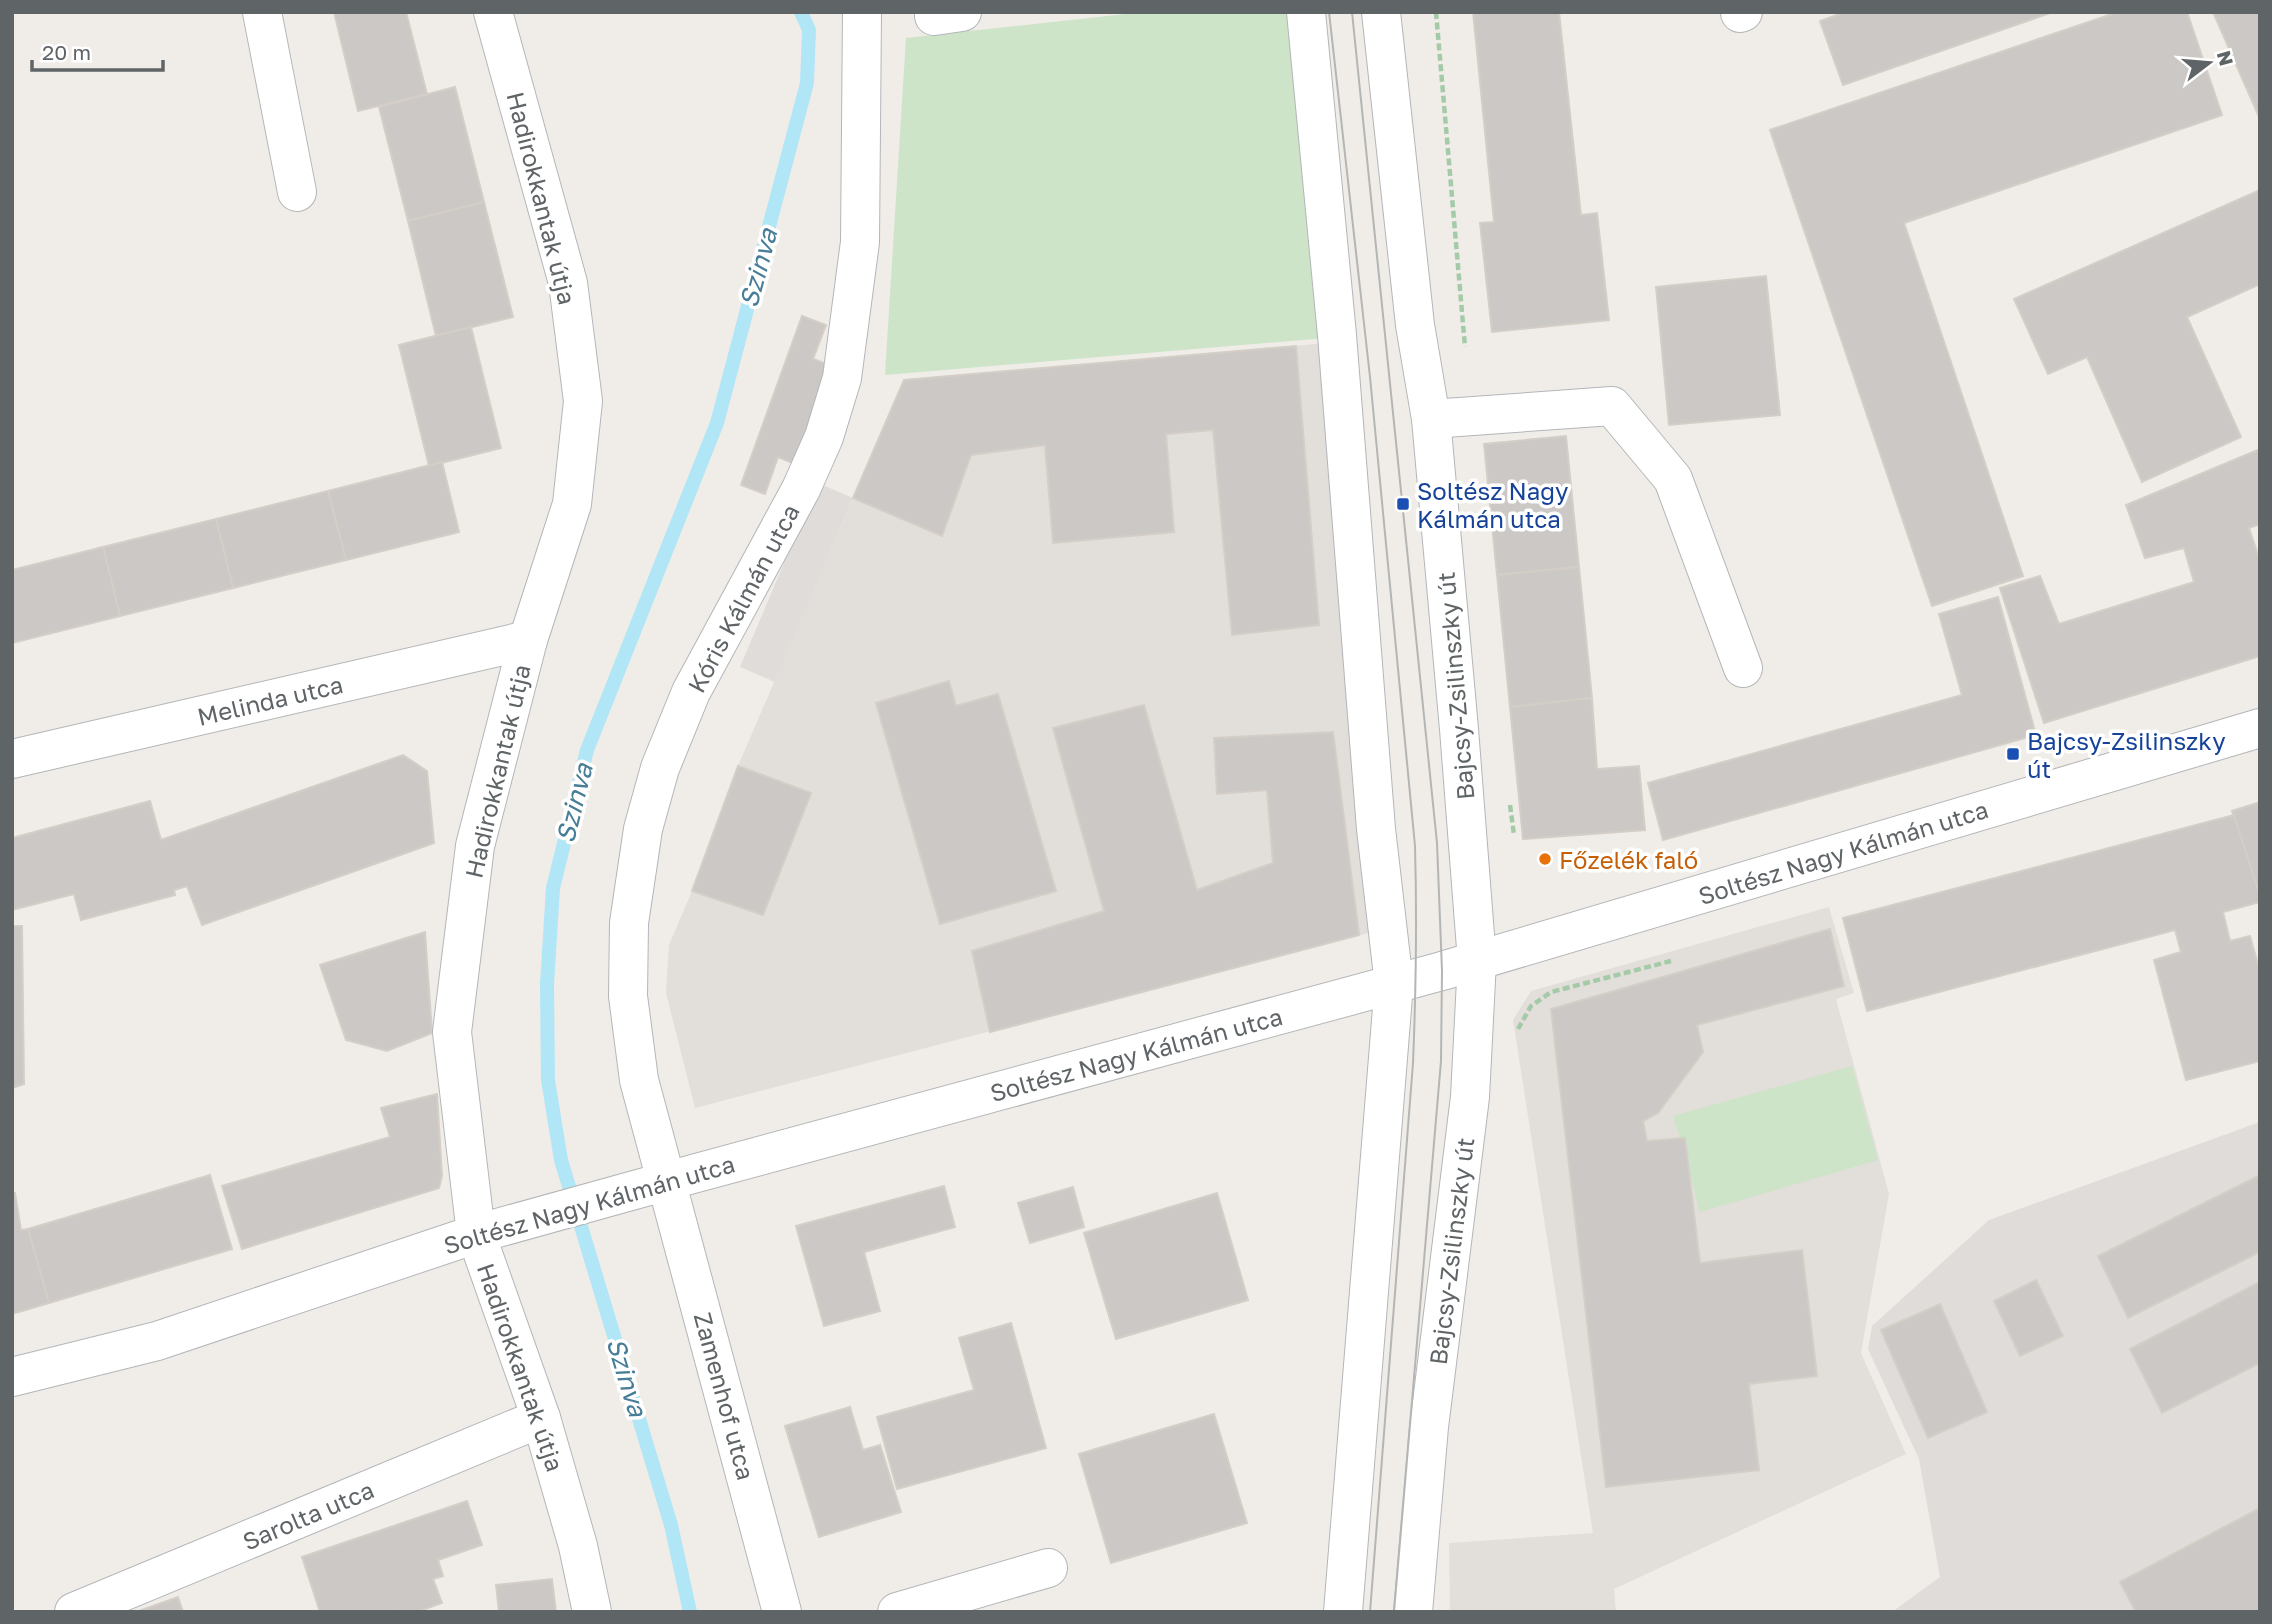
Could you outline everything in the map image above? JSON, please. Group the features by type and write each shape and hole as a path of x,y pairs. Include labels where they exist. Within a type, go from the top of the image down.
{"street":[{"path":"261,12 297,192"},
{"name":"Hadirokkantak útja","path":"493,12 568,283 583,401 572,504 528,640 475,846 452,1032 476,1234 541,1418 578,1546 592,1612"},
{"name":"Kóris Kálmán utca","path":"667,1181 639,1080 628,996 629,923 643,829 660,768 691,692 801,489 824,437 842,378 860,242 862,12"},
{"path":"1306,12 1337,335 1376,829 1394,984 1343,1612"},
{"name":"Bajcsy-Zsilinszky út","path":"1381,12 1415,326 1431,419 1477,961 1470,1097 1429,1427 1413,1612"},
{"path":"1431,419 1612,406 1673,479 1743,668"},
{"name":"Melinda utca","path":"12,759 528,640"},
{"name":"Soltész Nagy Kálmán utca","path":"12,1377 157,1341 476,1234 1477,961 2260,728"},
{"name":"Zamenhof utca","path":"667,1181 782,1612"},
{"name":"Sarolta utca","path":"74,1612 541,1418"},
{"path":"897,1612 1048,1568"}],"path":[{"path":"1517,1030 1531,1006 1551,992 1671,961"}],"shaded area":[{"path":"1328,343 1376,931 695,1108 666,993 669,945 738,766 904,380"},
{"path":"818,483 853,498 775,682 740,667"},
{"path":"1829,907 1854,993 1836,999 1889,1194 1861,1353 1906,1454 1614,1589 1616,1612 1450,1612 1449,1543 1593,1533 1513,1020 1531,991"},
{"path":"2260,1122 2260,1612 1892,1612 1940,1577 1919,1459 1868,1349 1872,1326 1989,1220"}],"green space":[{"path":"1144,12 1289,12 1327,338 885,375 906,38"},
{"path":"1852,1066 1878,1160 1700,1212 1690,1175 1686,1138 1680,1138 1673,1116"}],"building":[{"path":"334,12 406,12 427,94 358,111"},
{"path":"1473,12 1559,12 1581,215 1597,213 1609,320 1492,332 1480,223 1494,222"},
{"path":"1845,12 2053,12 1843,85 1820,21"},
{"path":"2118,12 2187,12 2222,115 1904,223 2023,576 1932,606 1770,130"},
{"path":"2213,12 2260,12 2260,119"},
{"path":"455,87 484,202 408,221 379,107"},
{"path":"2260,190 2260,284 2187,317 2241,437 2142,482 2087,357 2048,374 2014,299"},
{"path":"484,202 513,317 436,336 408,221"},
{"path":"1766,276 1780,415 1669,425 1656,287"},
{"path":"802,316 826,325 813,359 830,365 795,464 778,457 765,494 741,485"},
{"path":"471,327 501,448 429,466 399,345"},
{"path":"1296,346 1319,625 1232,635 1213,430 1166,434 1174,532 1053,543 1045,445 971,455 942,536 853,498 904,380"},
{"path":"1566,436 1579,567 1497,575 1484,444"},
{"path":"2260,449 2260,524 2249,528 2260,561 2260,656 2044,723 2000,588 2040,576 2059,624 2194,582 2184,548 2145,558 2126,505"},
{"path":"442,462 459,532 346,560 328,491"},
{"path":"328,491 346,560 233,588 216,519"},
{"path":"216,519 233,588 120,616 103,547"},
{"path":"103,547 120,616 12,643 12,570"},
{"path":"1579,567 1592,698 1510,707 1497,575"},
{"path":"1998,597 2036,735 1663,840 1648,783 1962,695 1939,614"},
{"path":"949,681 956,706 998,694 1056,891 940,924 876,703"},
{"path":"1592,698 1597,769 1639,766 1645,830 1523,839 1510,707"},
{"path":"1144,705 1197,890 1273,863 1267,790 1217,794 1214,738 1333,732 1359,935 990,1032 972,951 1104,911 1053,728"},
{"path":"403,755 427,771 434,843 202,925 187,886 174,890 175,895 81,920 74,894 12,910 12,838 150,801 161,840"},
{"path":"738,766 811,793 763,915 692,891"},
{"path":"2260,802 2260,896 2232,811"},
{"path":"2234,815 2260,902 2223,912 2230,941 2250,936 2260,972 2260,1061 2186,1080 2154,960 2181,952 2175,930 1867,1011 1843,918"},
{"path":"12,926 22,926 24,1084 12,1088"},
{"path":"1830,929 1844,986 1697,1025 1703,1052 1658,1113 1643,1121 1647,1141 1685,1138 1700,1263 1802,1250 1817,1376 1749,1384 1759,1470 1606,1487 1551,1009"},
{"path":"425,932 432,1033 387,1051 346,1040 320,965"},
{"path":"437,1094 442,1176 439,1188 242,1249 222,1186 390,1137 381,1108"},
{"path":"210,1175 232,1249 49,1303 28,1229"},
{"path":"2260,1175 2260,1252 2128,1318 2098,1256"},
{"path":"944,1186 955,1227 864,1252 880,1311 824,1326 796,1226"},
{"path":"1073,1187 1084,1227 1030,1243 1018,1203"},
{"path":"12,1193 15,1193 21,1230 28,1229 49,1303 12,1314"},
{"path":"1217,1193 1248,1300 1116,1339 1084,1233"},
{"path":"2036,1280 2063,1336 2020,1356 1994,1301"},
{"path":"2260,1282 2260,1363 2162,1413 2130,1349"},
{"path":"1940,1304 1987,1412 1928,1438 1881,1330"},
{"path":"1011,1323 1046,1448 897,1489 877,1417 974,1390 959,1338"},
{"path":"850,1407 863,1450 880,1445 901,1512 819,1537 785,1426"},
{"path":"1214,1414 1247,1523 1111,1563 1079,1454"},
{"path":"467,1501 482,1545 438,1560 443,1576 433,1579 442,1603 417,1612 320,1612 302,1557"},
{"path":"2260,1508 2260,1612 2136,1612 2120,1582"},
{"path":"552,1579 556,1612 499,1612 496,1585"},
{"path":"178,1597 183,1612 136,1612"}],"waterway":[{"name":"Szinva","path":"690,1612 671,1525 561,1160 548,1080 547,984 553,888 587,750 717,423 807,83 809,30 801,12"}],"tram line":[{"path":"1329,12 1370,377 1415,846 1413,1063 1370,1612"},
{"path":"1352,12 1437,843 1442,971 1441,1061 1394,1612"}],"place":[{"name":"Soltész Nagy Kálmán utca","path":"1403,504"},
{"name":"Bajcsy-Zsilinszky út","path":"2013,754"},
{"name":"Főzelék faló","path":"1545,859"}]}
